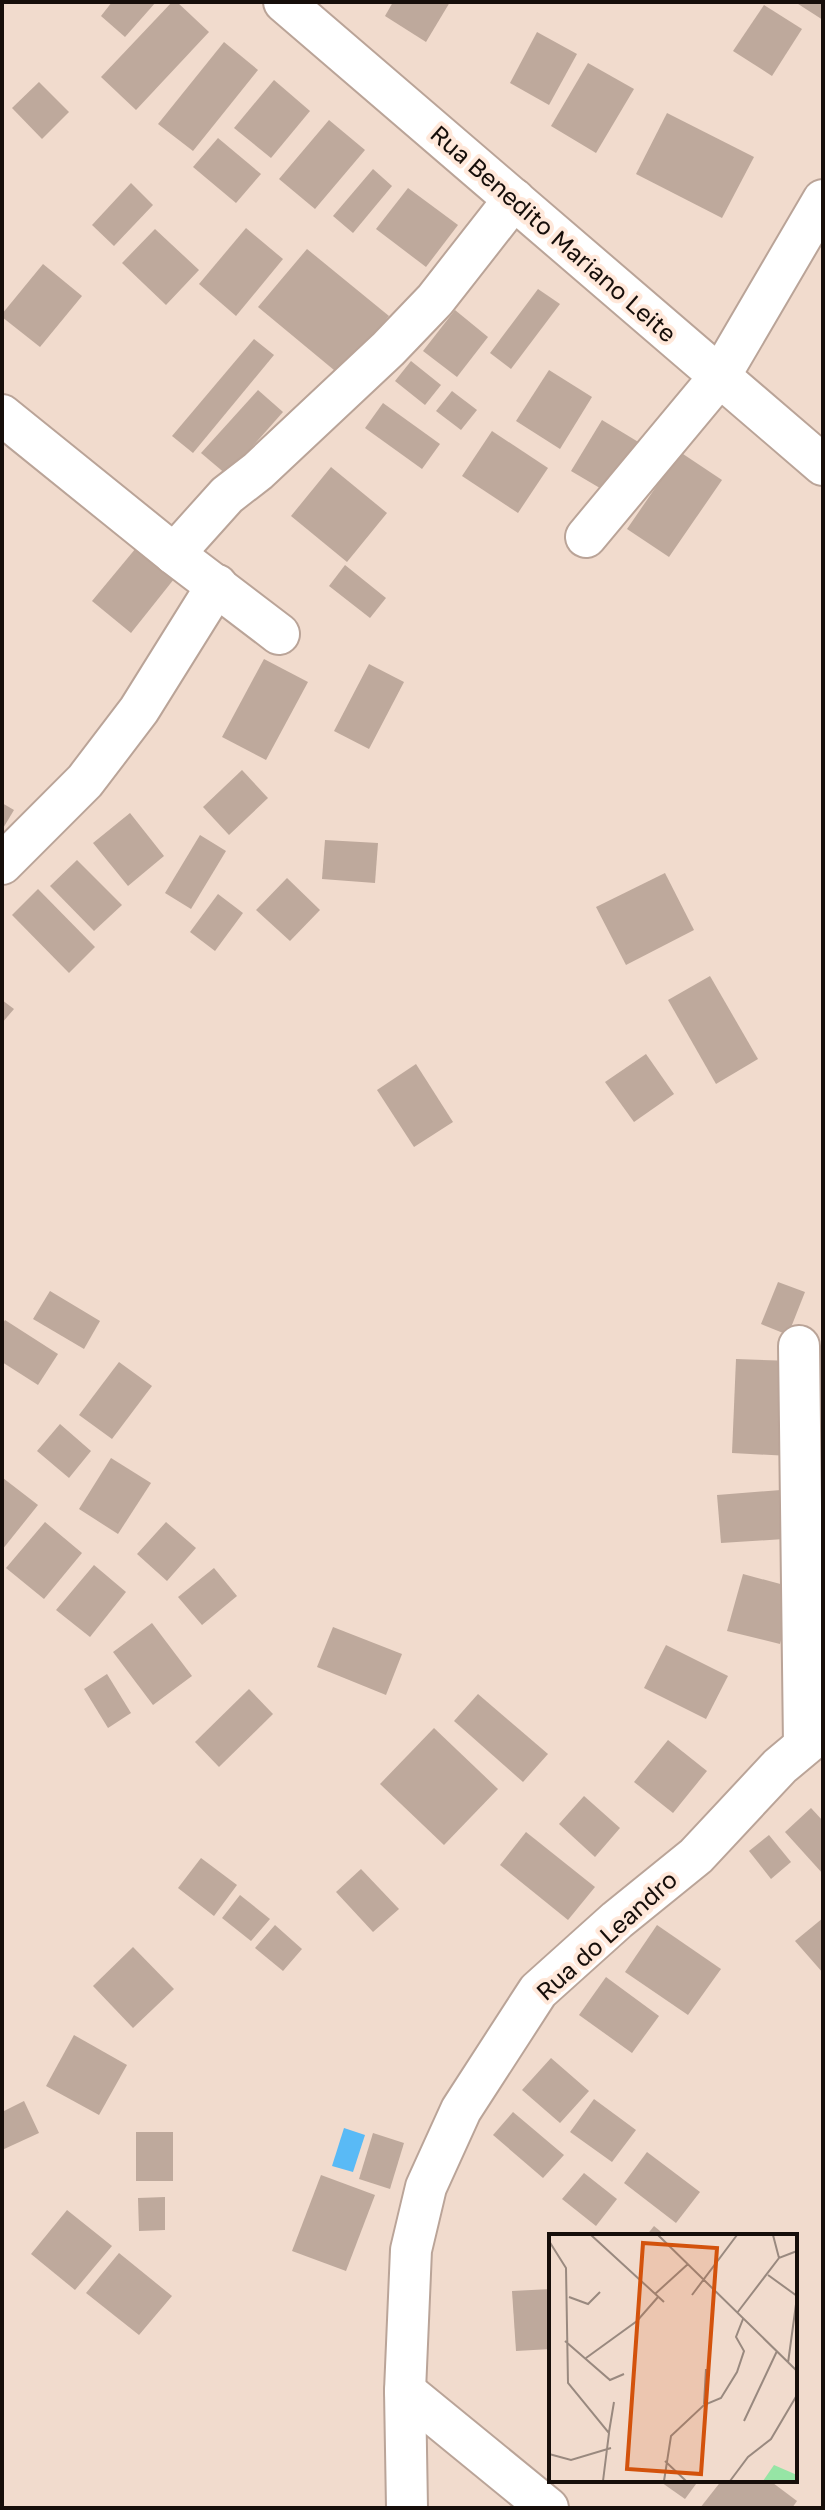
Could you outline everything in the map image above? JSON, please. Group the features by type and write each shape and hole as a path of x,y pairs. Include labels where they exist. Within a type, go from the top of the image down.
{"street":[{"name":"Rua Benedito Mariano Leite","path":"284,2 823,465"},
{"path":"174,554 227,495 258,471 398,339 435,300 514,199"},
{"path":"586,537 720,376 823,200"},
{"path":"2,415 279,634"},
{"path":"2,864 85,781 139,710 217,585"},
{"path":"799,1346 814,1737"},
{"name":"Rua do Leandro","path":"407,2508 405,2391 411,2250 426,2187 461,2110 538,1991 617,1920 696,1856 780,1766 814,1737"},
{"path":"405,2391 548,2508"}],"water":[{"path":"344,2128 365,2135 353,2172 332,2166"}],"building":[{"path":"112,2 156,2 125,37 101,16"},
{"path":"172,2 177,2 209,32 136,110 101,77"},
{"path":"393,2 450,2 426,42 385,16"},
{"path":"795,2 823,2 823,20"},
{"path":"764,5 802,29 772,76 733,51"},
{"path":"537,32 577,54 549,105 510,83"},
{"path":"224,42 258,70 193,151 158,124"},
{"path":"588,63 634,89 596,153 551,126"},
{"path":"274,80 310,111 271,158 234,128"},
{"path":"39,82 69,112 42,139 12,108"},
{"path":"667,113 754,157 722,218 636,174"},
{"path":"329,120 365,150 315,209 279,179"},
{"path":"218,138 261,174 236,203 193,167"},
{"path":"373,169 392,186 353,233 333,216"},
{"path":"131,183 153,205 114,246 92,225"},
{"path":"408,188 458,225 426,267 376,229"},
{"path":"246,228 283,259 236,316 199,284"},
{"path":"155,229 199,270 166,305 122,263"},
{"path":"307,249 389,316 340,375 258,307"},
{"path":"43,264 82,296 40,347 2,314"},
{"path":"538,289 560,304 511,369 490,353"},
{"path":"455,310 488,337 457,377 423,351"},
{"path":"254,339 274,355 193,453 172,436"},
{"path":"411,361 441,385 425,405 395,381"},
{"path":"549,370 592,397 560,449 516,421"},
{"path":"258,390 283,412 227,475 201,453"},
{"path":"452,391 477,410 461,430 436,411"},
{"path":"383,403 440,444 422,469 365,428"},
{"path":"602,420 640,443 610,494 571,471"},
{"path":"492,431 548,468 518,513 462,476"},
{"path":"680,452 722,480 669,557 627,529"},
{"path":"331,467 387,513 347,562 291,516"},
{"path":"136,548 174,579 131,633 92,601"},
{"path":"345,565 386,598 370,618 329,586"},
{"path":"264,659 308,682 266,760 222,737"},
{"path":"369,664 404,682 369,749 334,731"},
{"path":"242,770 268,798 229,835 203,807"},
{"path":"2,803 14,810 2,830"},
{"path":"130,813 164,856 128,886 93,843"},
{"path":"200,835 226,851 191,909 165,893"},
{"path":"325,840 378,843 375,883 322,879"},
{"path":"77,860 122,905 94,931 50,886"},
{"path":"665,873 694,930 626,965 596,907"},
{"path":"287,878 320,910 290,941 256,910"},
{"path":"38,889 95,947 69,973 12,915"},
{"path":"218,894 243,913 215,951 190,932"},
{"path":"710,976 758,1059 716,1084 668,1000"},
{"path":"2,1000 14,1009 2,1023"},
{"path":"646,1054 674,1094 634,1122 605,1082"},
{"path":"416,1064 453,1122 414,1147 377,1090"},
{"path":"778,1282 805,1292 788,1335 761,1324"},
{"path":"50,1291 100,1321 84,1349 33,1319"},
{"path":"5,1320 58,1354 38,1385 2,1362 2,1325"},
{"path":"736,1359 793,1361 790,1456 732,1453"},
{"path":"119,1362 152,1386 112,1439 79,1415"},
{"path":"60,1424 91,1451 69,1478 37,1451"},
{"path":"111,1458 151,1483 118,1534 79,1509"},
{"path":"2,1479 38,1505 2,1550"},
{"path":"781,1490 784,1539 721,1543 717,1495"},
{"path":"45,1522 82,1553 44,1599 6,1568"},
{"path":"166,1522 196,1548 167,1581 137,1554"},
{"path":"94,1565 126,1592 90,1637 56,1610"},
{"path":"214,1568 237,1596 202,1625 178,1597"},
{"path":"743,1574 795,1588 780,1644 727,1631"},
{"path":"152,1623 192,1676 153,1705 113,1652"},
{"path":"333,1627 402,1654 386,1695 317,1667"},
{"path":"666,1645 728,1676 706,1719 644,1688"},
{"path":"107,1674 131,1713 108,1728 84,1689"},
{"path":"249,1689 273,1714 219,1767 195,1742"},
{"path":"478,1694 548,1754 523,1782 454,1721"},
{"path":"434,1728 498,1789 444,1845 380,1784"},
{"path":"668,1740 707,1771 673,1813 634,1782"},
{"path":"584,1796 620,1828 595,1857 559,1824"},
{"path":"811,1808 823,1821 823,1874 785,1832"},
{"path":"526,1832 595,1887 568,1920 500,1865"},
{"path":"769,1835 791,1862 771,1879 749,1851"},
{"path":"201,1858 237,1885 214,1916 178,1888"},
{"path":"361,1869 399,1909 373,1932 336,1892"},
{"path":"240,1895 270,1919 251,1941 222,1918"},
{"path":"823,1918 823,1973 795,1941"},
{"path":"275,1925 302,1949 283,1971 255,1948"},
{"path":"657,1925 721,1969 688,2015 625,1972"},
{"path":"133,1947 174,1989 133,2028 93,1986"},
{"path":"606,1977 659,2016 632,2053 579,2015"},
{"path":"74,2035 127,2065 99,2115 46,2086"},
{"path":"551,2058 589,2091 560,2123 522,2090"},
{"path":"594,2099 636,2130 612,2162 570,2132"},
{"path":"24,2101 39,2133 2,2150 2,2112"},
{"path":"513,2112 564,2155 543,2178 493,2135"},
{"path":"136,2132 173,2132 173,2181 136,2181"},
{"path":"373,2133 404,2143 390,2189 359,2179"},
{"path":"647,2152 700,2192 676,2223 624,2183"},
{"path":"584,2173 617,2199 596,2226 562,2199"},
{"path":"321,2175 375,2195 346,2271 292,2251"},
{"path":"165,2197 165,2230 139,2231 138,2198"},
{"path":"67,2210 112,2246 75,2290 31,2254"},
{"path":"654,2226 664,2234 648,2234"},
{"path":"119,2253 172,2296 139,2335 86,2293"},
{"path":"549,2289 549,2349 516,2351 512,2291"},
{"path":"661,2482 698,2482 685,2499"},
{"path":"720,2482 772,2482 797,2501 792,2508 700,2508"}]}
